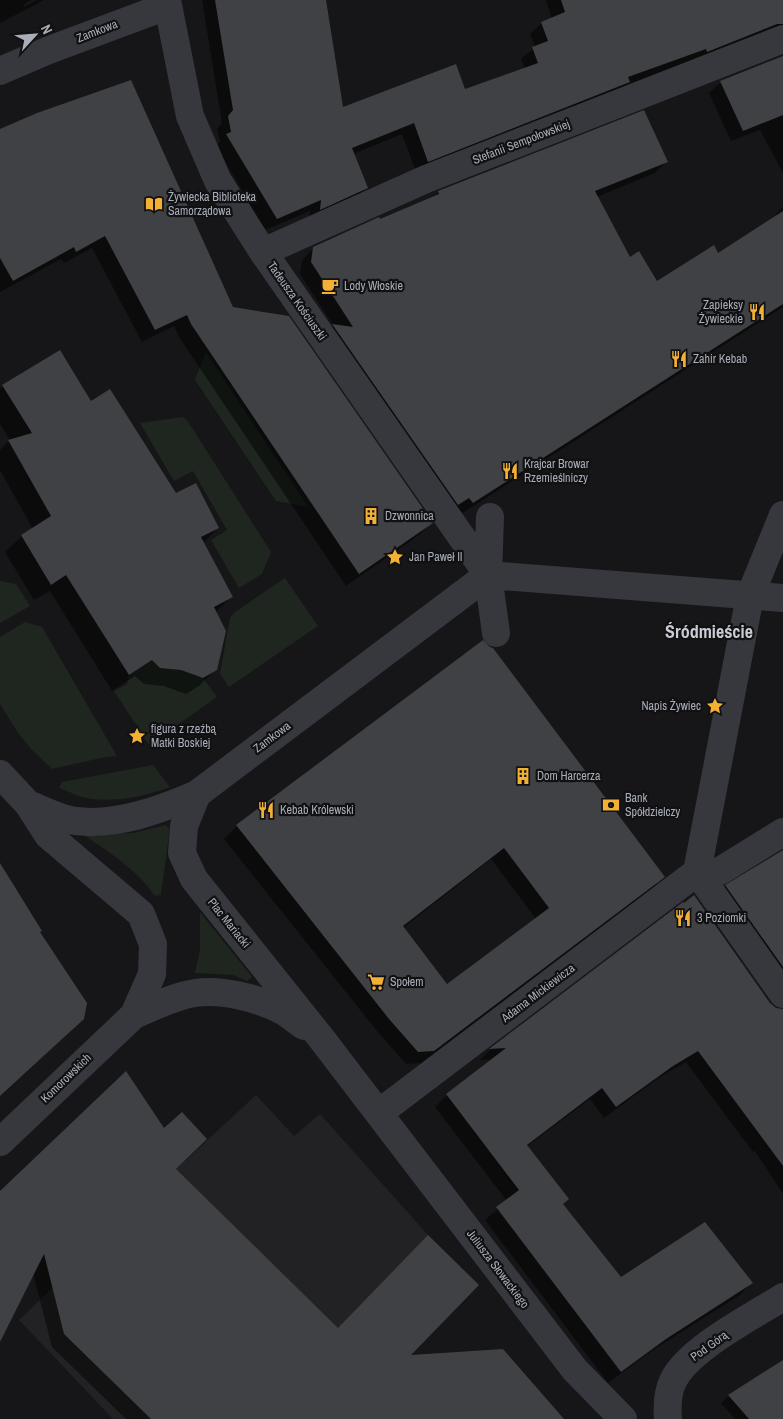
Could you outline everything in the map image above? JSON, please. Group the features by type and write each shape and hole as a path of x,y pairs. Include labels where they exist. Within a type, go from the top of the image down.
{"street":[{"name":"Zamkowa","path":"0,72 49,50 167,3"},
{"name":"Tadeusza Kościuszki","path":"167,3 190,116 218,181 263,252 488,575"},
{"name":"Stefanii Sempołowskiej","path":"263,252 426,179 783,39"},
{"path":"783,515 750,596 709,872 783,994"},
{"path":"490,517 488,575 496,633"},
{"name":"Zamkowa","path":"28,804 74,820 102,821 166,807 196,794 488,575"},
{"path":"488,575 783,598"},
{"name":"Zamkowa","path":"0,774 28,804 48,835 141,914 153,944 152,974 134,1015"},
{"name":"Plac Mariacki","path":"196,794 184,826 182,853 194,879 379,1113"},
{"name":"Adama Mickiewicza","path":"379,1113 709,872 783,832"},
{"name":"Plac Mariacki","path":"134,1015 156,1005 195,993 218,992 243,996 282,1010 321,1038"},
{"name":"Komorowskich","path":"0,1142 134,1015"},
{"name":"Juliusza Słowackiego","path":"379,1113 575,1370 623,1419"},
{"name":"Pod Górą","path":"668,1419 667,1402 673,1381 685,1364 713,1341 783,1297"}],"shaded area":[{"path":"206,352 308,507 276,501 195,380"},
{"path":"183,417 189,423 271,552 262,574 239,588 211,540 227,530 193,471 174,481 140,423"},
{"path":"285,578 318,626 229,687 220,674 230,618 235,612"},
{"path":"0,581 16,584 30,606 0,623"},
{"path":"25,622 42,627 117,756 52,769 31,749 18,733 0,704 0,637"},
{"path":"166,659 192,672 192,675 203,678 217,697 149,745 114,691 127,684 129,675 152,660"},
{"path":"153,765 170,787 142,796 112,800 80,796 59,788 62,782"},
{"path":"166,825 169,833 161,895 155,896 141,878 85,836 92,834 133,833"},
{"path":"200,912 252,977 247,981 233,975 195,973 200,950"},
{"path":"256,1095 294,1136 320,1114 428,1235 479,1285 411,1355 465,1419 113,1419 19,1320 159,1185"}],"building":[{"path":"215,0 326,0 343,107 456,64 465,89 538,63 532,47 548,41 541,22 565,12 561,0 783,0 783,24 777,24 707,52 706,49 628,77 630,82 428,162 414,123 352,148 368,188 320,210 321,200 277,219 226,134 231,132 228,116 233,110"},
{"path":"783,56 783,115 743,131 720,81"},
{"path":"131,80 233,307 289,316 433,523 359,574 191,324 187,315 155,330 105,236 76,252 74,247 13,281 0,258 0,129 37,113"},
{"path":"644,110 668,162 595,191 630,257 639,251 657,281 714,245 718,253 783,211 783,304 473,503 469,498 458,505 332,324 353,327 311,262 313,247 379,217 380,219 439,194 438,191"},
{"path":"60,350 91,401 110,389 176,493 196,483 219,528 201,537 233,597 214,607 226,631 217,670 203,678 181,670 160,668 152,660 129,675 66,575 51,585 21,535 51,516 8,440 32,433 2,385"},
{"path":"483,640 493,648 665,877 434,1051 418,1052 389,1019 236,825","holes":["504,848 549,908 447,984 403,926"]},
{"path":"783,850 783,967 725,885"},
{"path":"0,863 42,931 40,932 87,1003 84,1019 0,1096"},
{"path":"694,895 770,1003 776,1008 783,1009 783,1166 698,1051 673,1066 616,1107 602,1088 527,1145 569,1199 563,1204 621,1277 705,1222 753,1283 666,1339 621,1372 496,1207 519,1190 446,1094 506,1048 489,1049"},
{"path":"126,1071 164,1128 182,1112 207,1139 176,1169 338,1328 428,1235 479,1285 411,1355 503,1349 564,1419 151,1419 64,1334 44,1254 0,1342 0,1191"},
{"path":"783,1360 783,1419 749,1419 728,1395"}],"place":[{"name":"Żywiecka Biblioteka Samorządowa","path":"154,204"},
{"name":"Lody Włoskie","path":"330,286"},
{"name":"Zapieksy Żywieckie","path":"757,312"},
{"name":"Zahir Kebab","path":"679,359"},
{"name":"Krajcar Browar Rzemieślniczy","path":"510,471"},
{"name":"Dzwonnica","path":"371,516"},
{"name":"Jan Paweł II","path":"395,557"},
{"name":"Napis Żywiec","path":"715,706"},
{"name":"figura z rzeźbą Matki Boskiej","path":"137,736"},
{"name":"Dom Harcerza","path":"523,776"},
{"name":"Bank Spółdzielczy","path":"611,805"},
{"name":"Kebab Królewski","path":"266,810"},
{"name":"3 Poziomki","path":"683,918"},
{"name":"Społem","path":"376,982"}],"district":[{"name":"Śródmieście","path":"709,632"}]}
